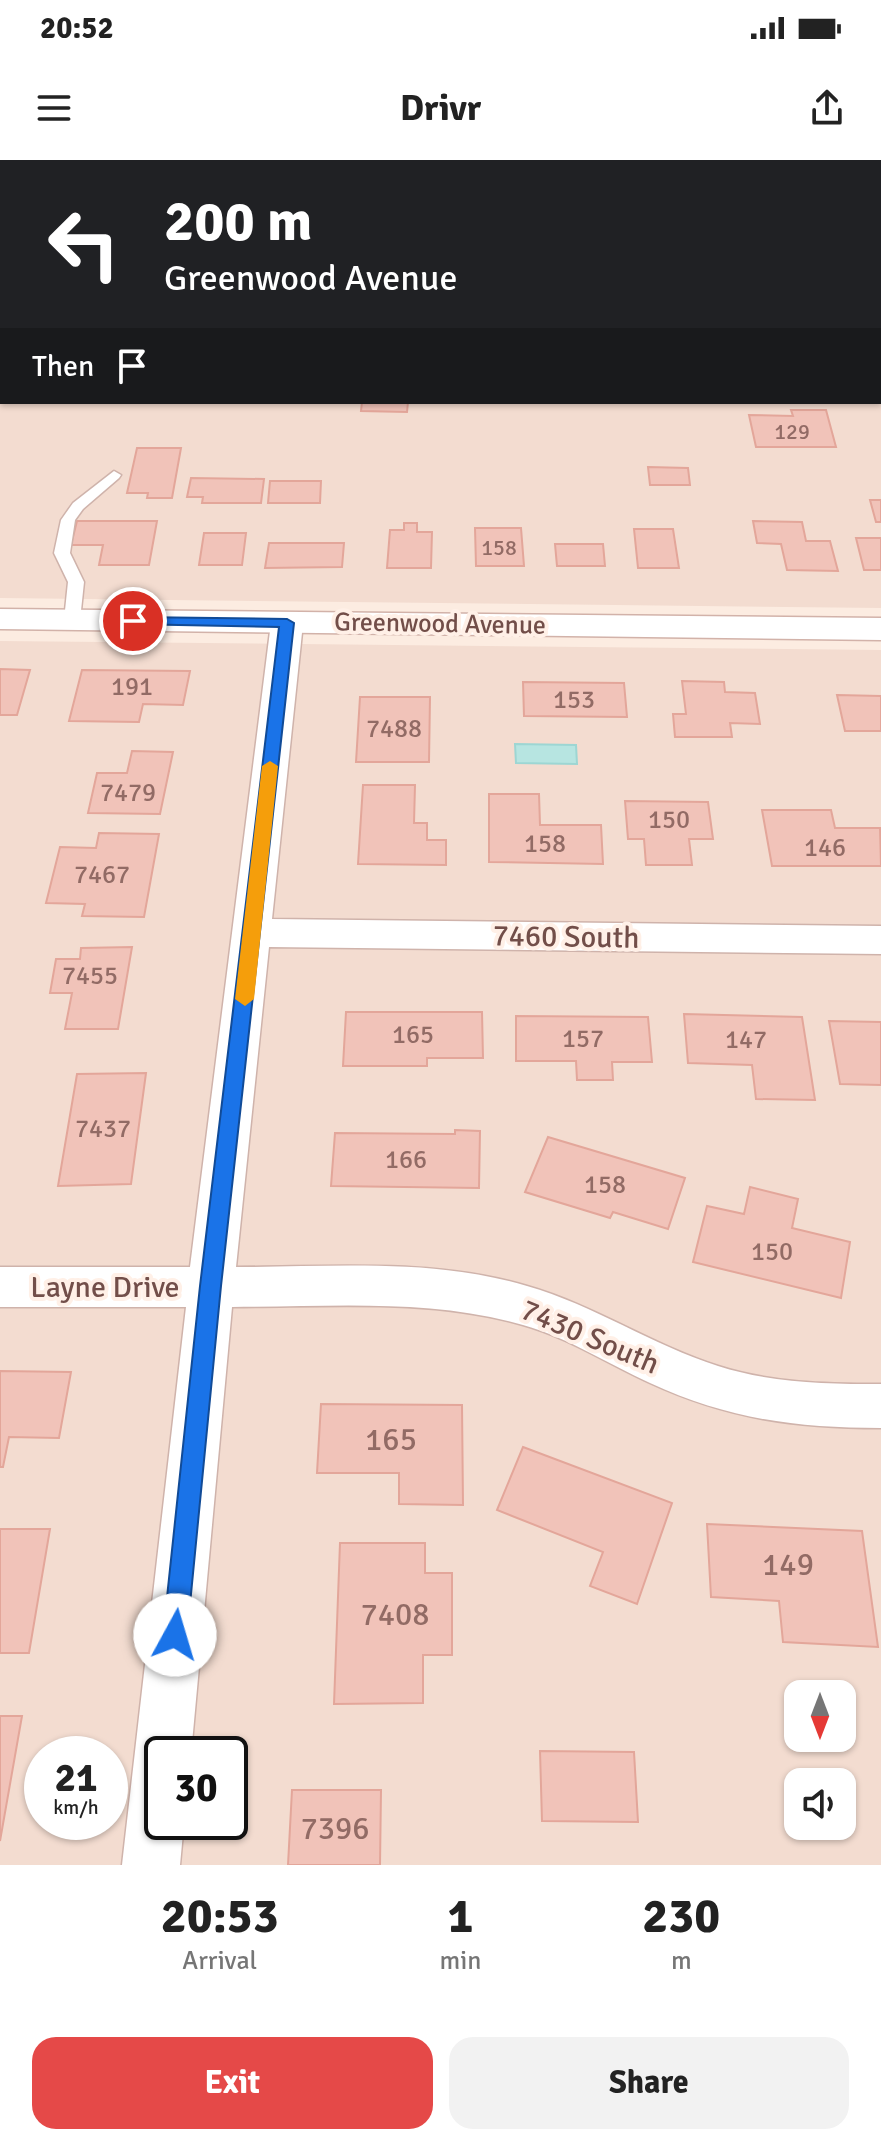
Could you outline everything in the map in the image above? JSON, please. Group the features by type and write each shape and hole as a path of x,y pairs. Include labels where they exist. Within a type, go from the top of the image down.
{"street":[{"name":"Greenwood Avenue","path":"0,619 881,629"},
{"path":"165,1736 211,1286 287,623"},
{"name":"7460 South","path":"251,933 881,940"},
{"name":"Layne Drive","path":"0,1287 211,1286"},
{"name":"7430 South","path":"211,1286 417,1287 479,1295 541,1310 676,1373 747,1396 822,1406 881,1406"},
{"path":"151,1865 154,1840"}],"lane":[{"path":"72,620 76,582 62,553 68,520 78,506 114,475"}],"shaded area":[{"path":"0,404 881,404 881,608 0,598"},
{"path":"0,641 881,650 881,1865 0,1865"}],"water":[{"path":"515,744 576,745 577,764 516,763"}],"building":[{"path":"362,404 408,404 407,412 361,411"},
{"path":"791,410 826,410 836,447 756,447 749,415 793,416"},
{"path":"137,448 181,448 172,498 147,498 148,493 127,493"},
{"path":"648,467 688,468 690,485 650,485"},
{"path":"191,478 264,479 261,503 202,503 203,497 187,497"},
{"path":"270,481 321,481 320,503 268,503"},
{"path":"870,500 881,500 881,522 876,522"},
{"path":"77,521 157,521 149,565 99,565 103,545 71,545"},
{"path":"753,521 802,522 806,541 830,541 838,571 787,570 781,544 757,543"},
{"path":"404,523 417,523 417,532 432,532 431,568 387,568 390,530 404,530"},
{"path":"475,528 521,528 524,566 476,566"},
{"path":"634,529 673,529 679,568 638,568"},
{"path":"204,533 246,533 242,565 199,565"},
{"path":"856,538 881,538 881,570 864,570"},
{"path":"269,543 344,543 342,567 265,568"},
{"path":"555,544 603,544 605,566 557,566"},
{"path":"0,669 30,670 17,715 0,715"},
{"path":"82,670 190,671 183,705 143,704 139,722 69,721"},
{"path":"682,681 724,682 725,692 755,693 760,724 730,723 732,737 675,737 673,714 686,714"},
{"path":"523,682 624,683 627,717 524,716"},
{"path":"837,695 881,696 881,731 845,731"},
{"path":"360,697 430,697 429,762 356,762"},
{"path":"132,751 173,752 160,814 88,813 97,773 127,773"},
{"path":"363,785 415,785 414,823 427,823 427,840 446,840 446,865 358,864"},
{"path":"489,794 539,794 540,825 601,825 603,864 489,862"},
{"path":"625,801 708,802 713,839 689,839 692,865 646,865 644,839 628,839"},
{"path":"762,810 831,810 835,828 880,828 881,866 772,866"},
{"path":"99,833 159,834 144,917 82,916 85,904 46,903 60,847 96,848"},
{"path":"132,947 118,1029 65,1029 72,993 50,993 56,959 80,959 81,948"},
{"path":"346,1012 482,1012 483,1058 427,1058 427,1066 343,1066"},
{"path":"684,1014 802,1017 815,1100 756,1099 752,1065 688,1063"},
{"path":"516,1016 648,1017 652,1062 612,1062 613,1080 577,1080 576,1061 516,1061"},
{"path":"829,1021 881,1022 881,1085 840,1084"},
{"path":"146,1073 131,1184 58,1186 77,1074"},
{"path":"455,1130 480,1131 479,1188 331,1186 335,1133 455,1134"},
{"path":"548,1137 685,1178 668,1229 613,1212 610,1218 525,1192"},
{"path":"750,1187 798,1199 792,1228 850,1242 841,1298 693,1262 707,1206 744,1214"},
{"path":"0,1371 71,1372 59,1438 9,1437 3,1467 0,1467"},
{"path":"321,1404 462,1405 463,1505 399,1504 399,1473 317,1473"},
{"path":"523,1447 672,1503 637,1604 590,1586 603,1552 497,1510"},
{"path":"707,1524 862,1531 878,1647 783,1642 779,1601 711,1597"},
{"path":"0,1529 50,1529 29,1653 0,1653"},
{"path":"340,1543 425,1543 425,1573 452,1573 452,1655 423,1655 423,1703 334,1704"},
{"path":"0,1716 22,1716 0,1841"},
{"path":"540,1751 634,1752 638,1822 542,1821"},
{"path":"292,1790 381,1790 380,1865 288,1865"}],"slow traffic":[{"path":"245,999 270,766"}],"route":[{"path":"133,621 287,623 211,1286 175,1635"}]}
